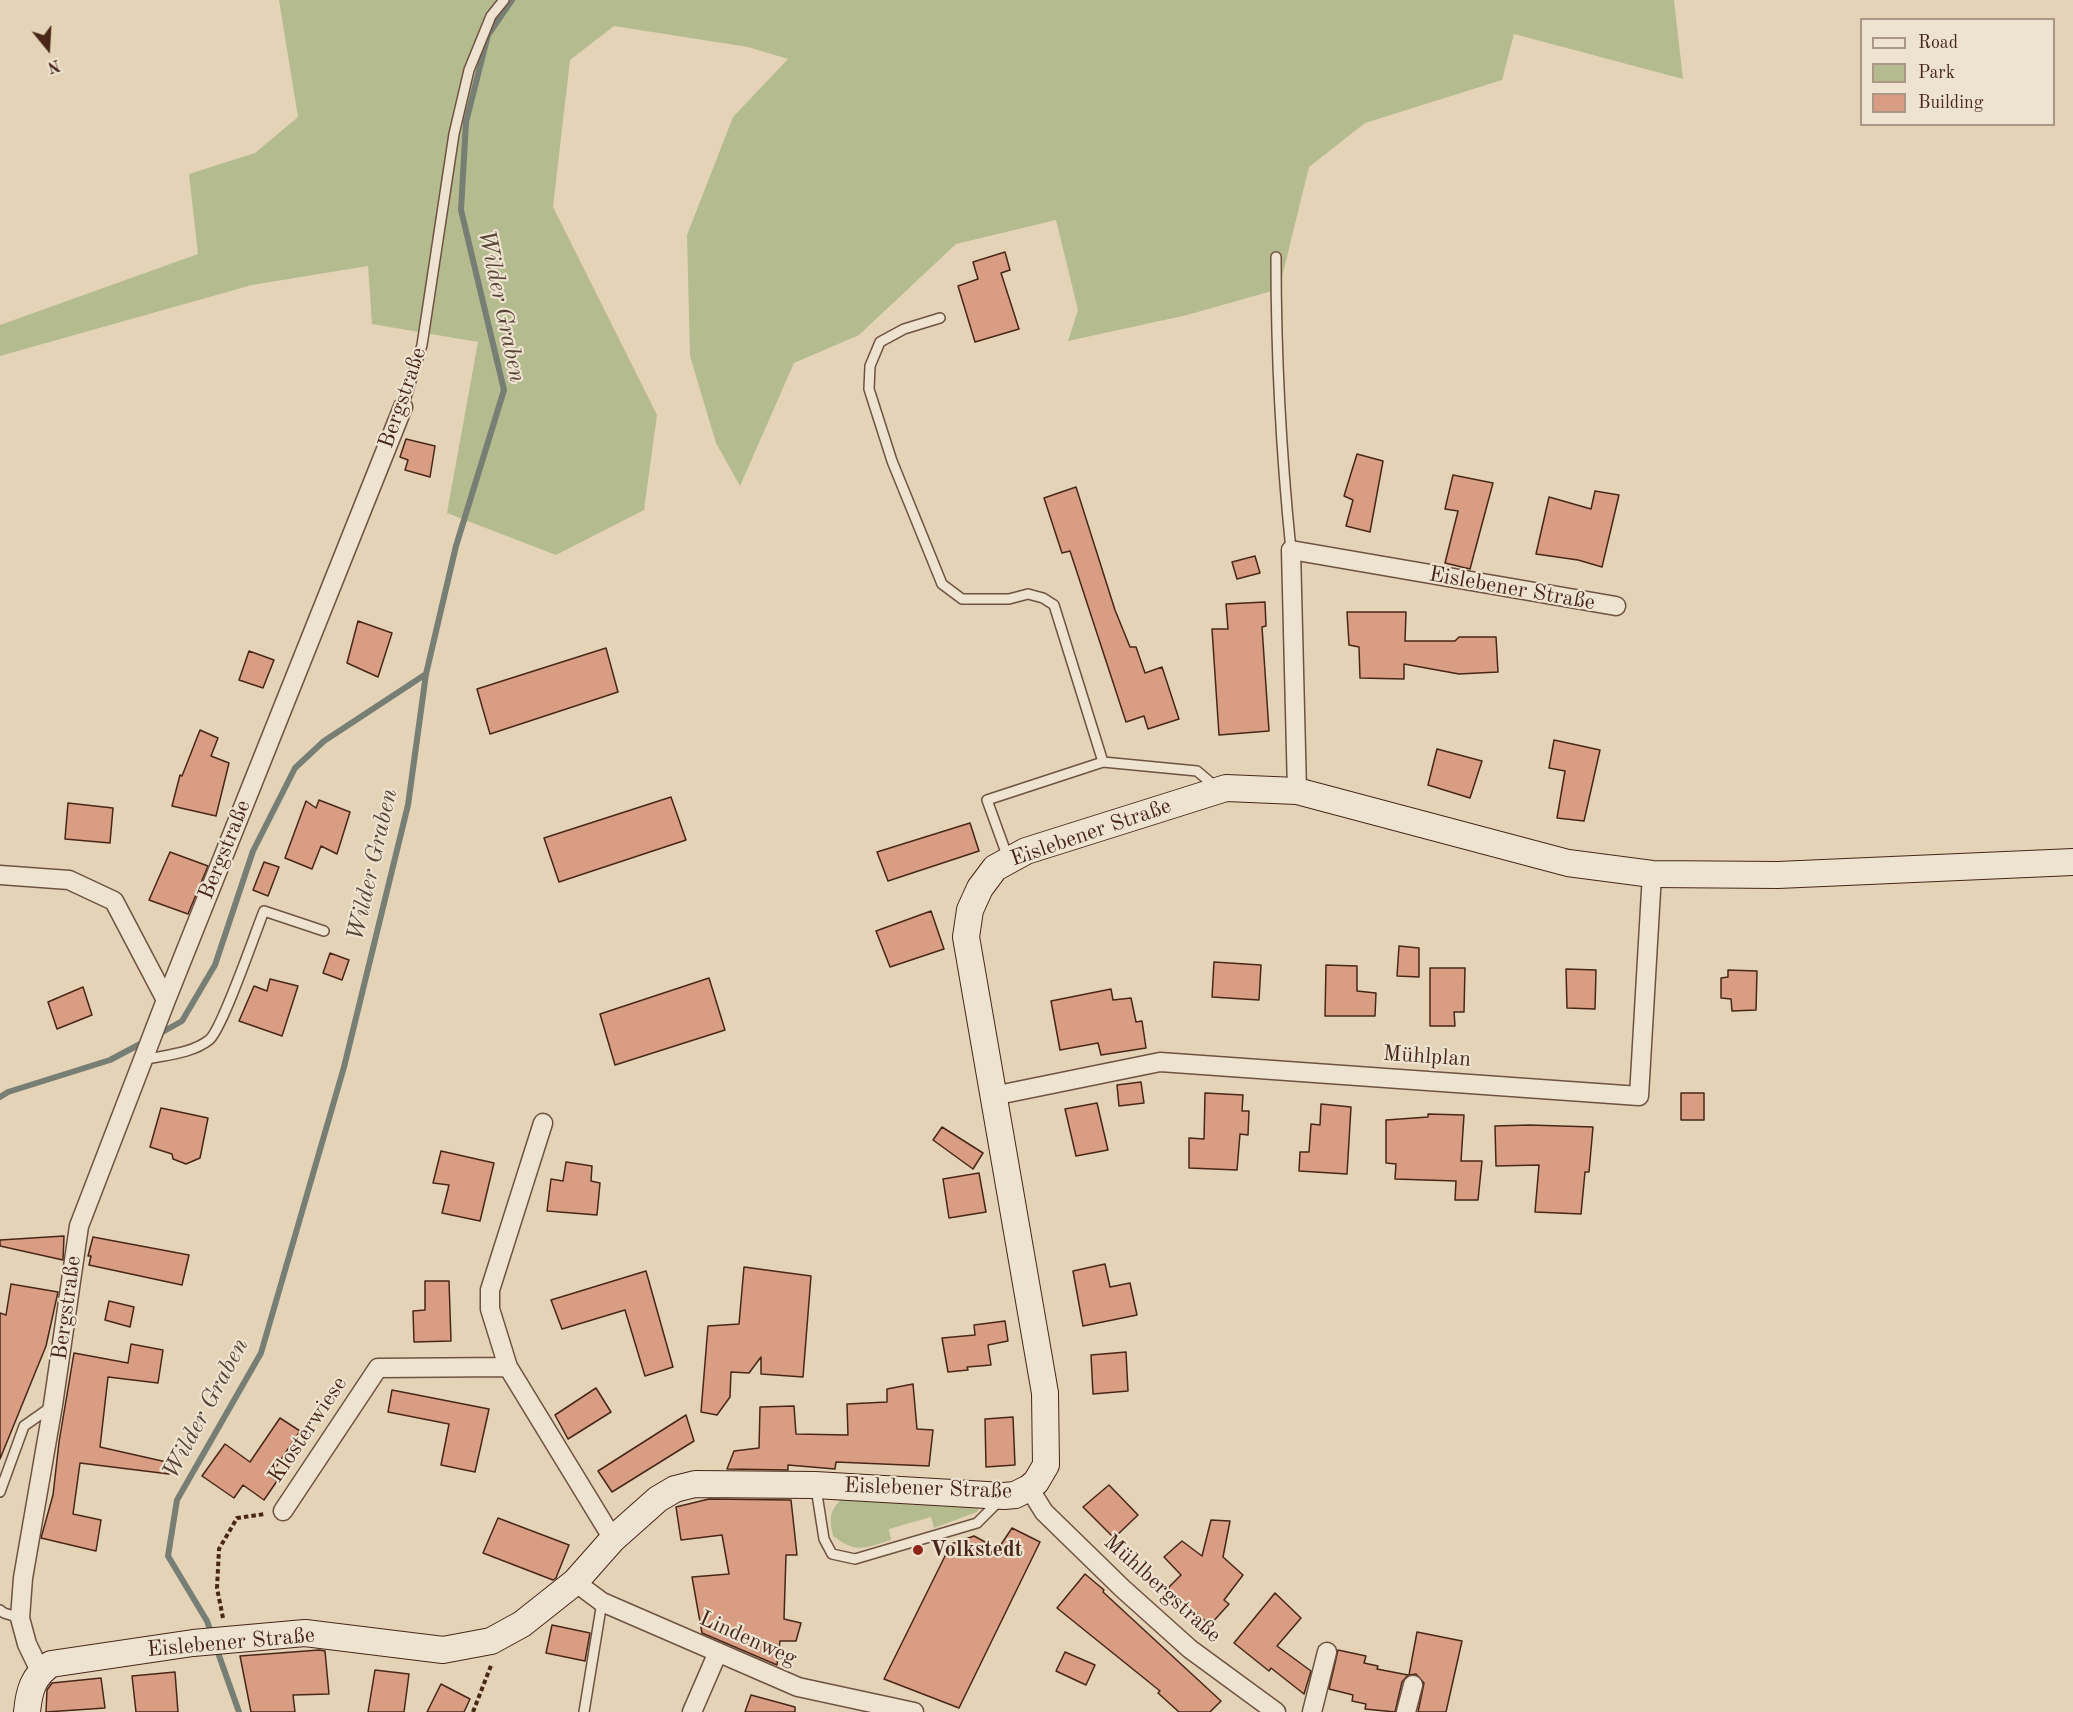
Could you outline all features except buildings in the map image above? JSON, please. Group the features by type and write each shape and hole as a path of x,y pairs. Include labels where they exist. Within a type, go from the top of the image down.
{"main road":[{"name":"Eislebener Straße","path":"40,1671 51,1664 193,1643 305,1633 443,1650 491,1641 522,1624 575,1582 613,1539 658,1499 675,1489 696,1484 815,1485 1004,1496 1015,1495 1029,1488 1036,1482 1046,1465 1045,1393 966,937 970,910 980,888 995,868 1026,850 1226,788 1297,791 1568,863 1652,874 1778,875 2073,862"},
{"path":"27,1712 30,1689 40,1671"}],"street":[{"name":"Bergstraße","path":"40,1671 27,1644 20,1618 23,1578 53,1405 79,1226 165,1000 403,407"},
{"name":"Eislebener Straße","path":"1291,550 1616,606"},
{"path":"1291,550 1297,791"},
{"path":"0,874 69,880 114,901 165,1000"},
{"name":"Mühlplan","path":"993,1096 1160,1062 1639,1096 1652,874"},
{"path":"543,1123 490,1290 490,1309 508,1367 613,1539"},
{"name":"Klosterwiese","path":"283,1511 378,1368 508,1367"},
{"name":"Mühlbergstraße","path":"1029,1488 1044,1512 1122,1588 1190,1649 1276,1712"},
{"name":"Lindenweg","path":"575,1582 602,1602 798,1687 914,1712"},
{"path":"692,1712 718,1652"},
{"path":"1312,1712 1327,1652"},
{"path":"1406,1712 1413,1685"}],"lane":[{"name":"Bergstraße","path":"403,407 422,345 454,134 469,70 491,16 504,0"},
{"path":"1276,257 1276,344 1283,473 1291,550"},
{"path":"940,318 904,329 880,342 870,366 869,389 892,461 942,584 962,599 1009,599 1028,594 1043,598 1054,605 1103,762"},
{"path":"1009,860 987,800 1103,762 1197,771 1219,790"},
{"path":"144,1056 190,1050 211,1039 222,1018 264,912 324,931"},
{"path":"0,1492 24,1426 53,1405"},
{"path":"815,1485 824,1539 832,1554 855,1559 976,1523 1004,1496"},
{"path":"584,1712 602,1602"},
{"path":"0,1610 4,1614 20,1618"}],"path":[{"name":"Klosterwiese","path":"228,1640 217,1588 219,1549 237,1518 283,1511"},
{"path":"473,1712 492,1665 491,1641"}],"green space":[{"path":"279,0 1674,0 1683,79 1514,34 1502,80 1365,123 1309,167 1279,289 1187,315 1068,341 1078,310 1056,220 956,244 859,335 794,363 740,486 716,443 690,356 687,235 733,117 788,59 748,47 614,26 570,60 553,207 657,415 644,510 556,555 447,513 478,342 372,324 368,266 252,285 0,356 0,325 198,254 189,174 255,153 298,117"},
{"path":"843,1497 978,1502 979,1508 977,1512 934,1528 931,1517 889,1529 891,1540 861,1548 841,1542 833,1536 831,1515"}],"waterway":[{"name":"Wilder Graben","path":"212,1635 207,1621 168,1556 177,1500 261,1353 344,1067 408,805 426,674 456,546 504,390 461,210 466,122 488,35 512,0"},
{"path":"159,1034 182,1021 215,965 253,851 295,768 324,741 426,674"},
{"path":"0,1097 8,1092 110,1060 144,1042"},
{"name":"Wilder Graben","path":"216,1647 239,1712"}],"place":[{"name":"Volkstedt","path":"918,1550"}]}
